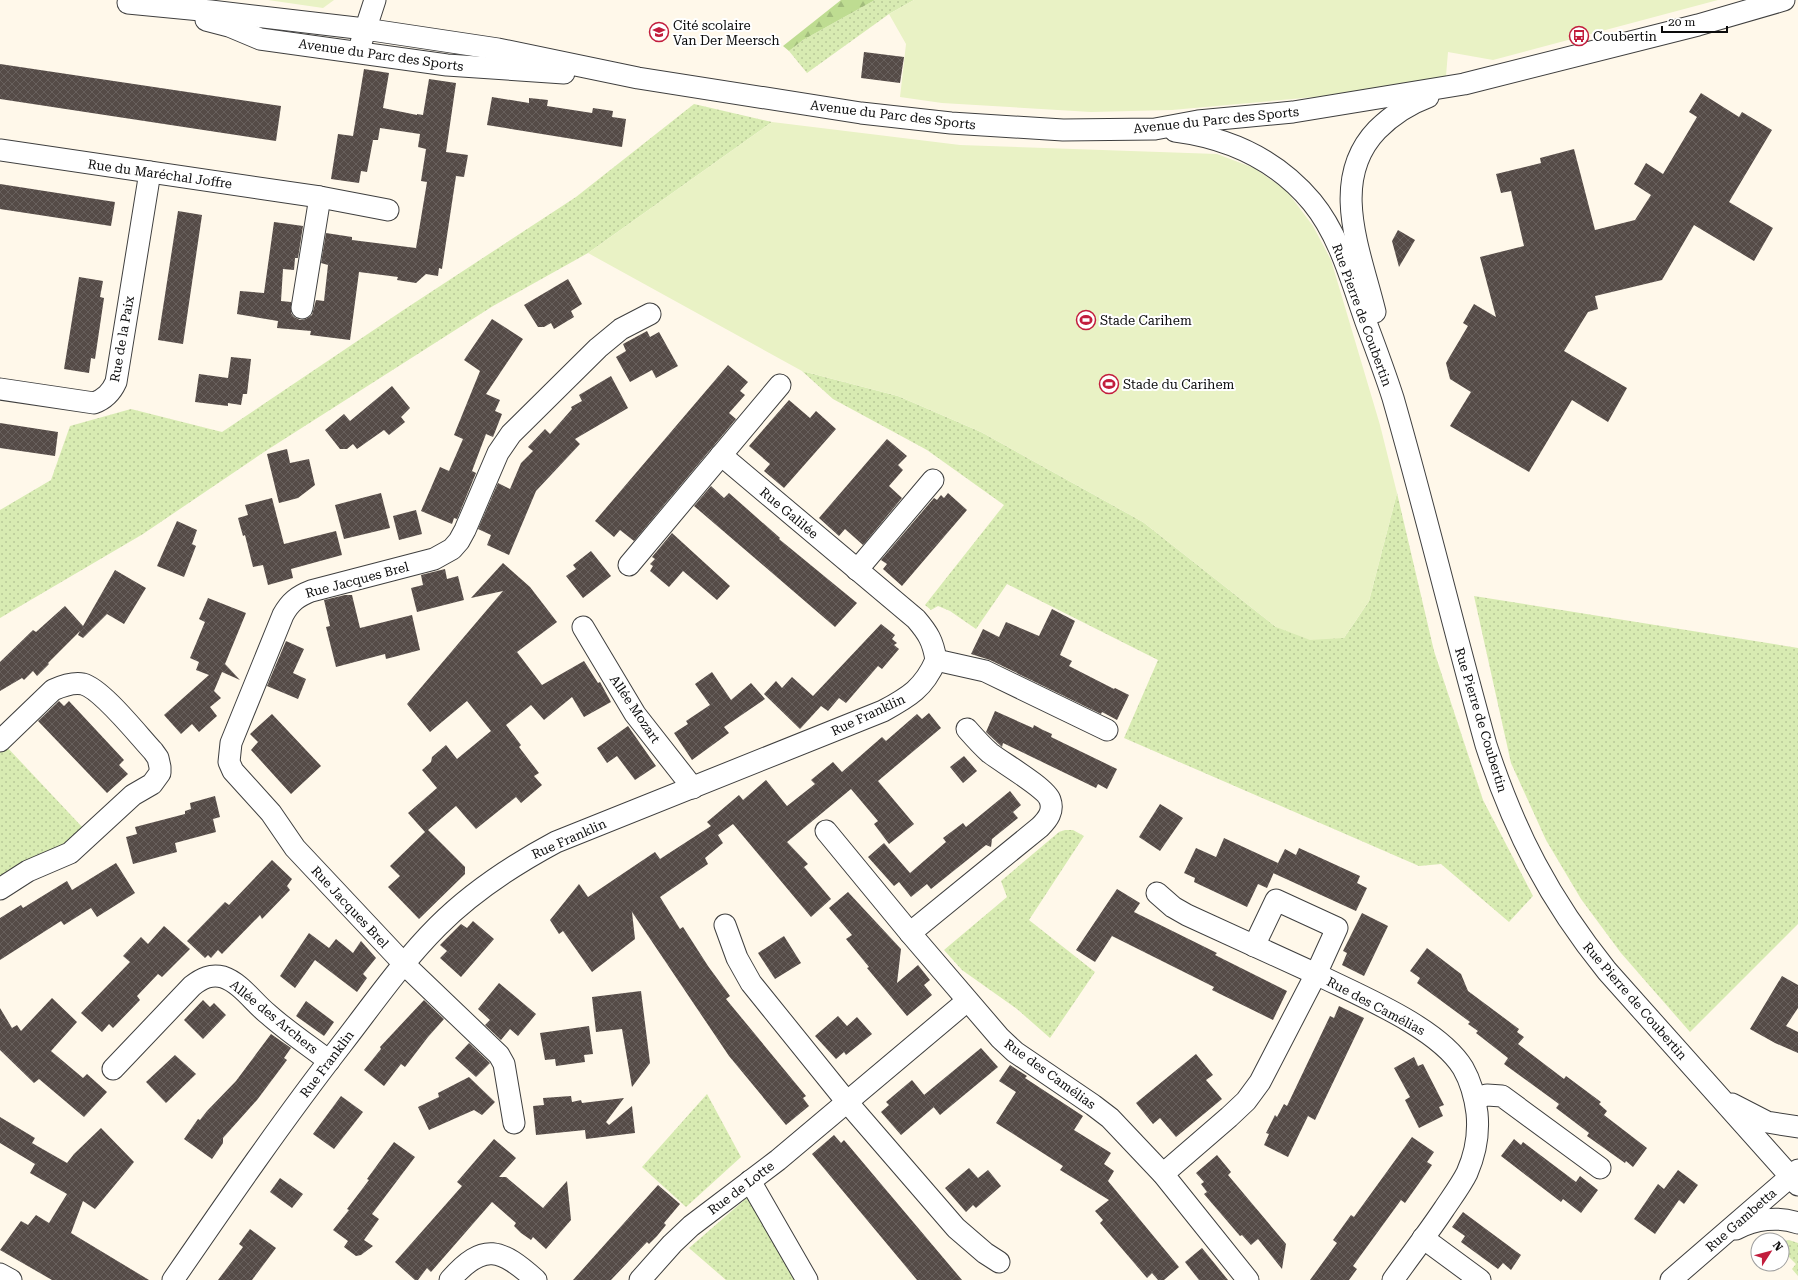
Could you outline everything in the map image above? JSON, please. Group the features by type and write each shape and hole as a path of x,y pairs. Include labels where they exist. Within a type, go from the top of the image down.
{"street":[{"path":"359,53 375,0"},
{"name":"Avenue du Parc des Sports","path":"119,1 365,29 526,54 638,78 861,113 951,123 1063,130 1155,129 1198,121 1293,112 1464,84 1690,26 1784,0"},
{"name":"Avenue du Parc des Sports","path":"119,1 215,22 260,39 447,65 638,78"},
{"name":"Rue Pierre de Coubertin","path":"1392,397 1377,317 1354,229 1351,203 1351,180 1363,147 1386,121 1420,100 1464,84"},
{"name":"Rue Pierre de Coubertin","path":"1155,129 1200,134 1242,148 1260,157 1282,172 1313,203 1326,222 1346,266 1392,397 1486,745 1514,822 1546,885 1584,942 1607,971 1705,1082 1796,1177"},
{"name":"Rue du Maréchal Joffre","path":"0,150 320,197 388,210"},
{"name":"Rue de la Paix","path":"0,390 94,403 103,400 112,391 116,382 150,172"},
{"path":"302,308 320,197"},
{"name":"Rue Jacques Brel","path":"514,1123 504,1064 500,1055 404,964 295,848 271,813 236,775 229,762 231,743 282,615 295,599 311,591 434,559 452,549 465,530 493,462 511,434 598,348 622,329 650,314"},
{"path":"629,565 780,385"},
{"name":"Rue Galilée","path":"721,455 916,619 927,631 934,644 936,660"},
{"path":"857,570 933,480"},
{"name":"Allée Mozart","path":"583,626 636,714 693,788"},
{"path":"936,660 985,671 1107,730"},
{"name":"Rue Franklin","path":"173,1280 266,1145 329,1061 404,964 439,925 457,908 484,887 525,859 556,842 883,711 906,699 919,688 929,676 936,660"},
{"path":"0,741 53,690 62,686 83,684 95,690 153,751 158,758 160,774 152,784 133,795 70,853 28,871 0,889"},
{"path":"910,933 1040,827 1048,819 1052,809 1050,799 1042,789 990,752 967,729"},
{"name":"Rue des Camélias","path":"826,831 967,1001 1015,1052 1110,1118 1163,1174 1248,1280"},
{"name":"Rue des Camélias","path":"1157,893 1173,907 1187,915 1316,974 1427,1032 1447,1049 1462,1067 1471,1085 1475,1098 1478,1123 1474,1151 1467,1172 1451,1199 1393,1280"},
{"name":"Rue des Camélias","path":"1163,1174 1246,1101 1260,1082 1338,928 1276,900 1254,946"},
{"path":"725,925 737,958 751,983 847,1102 956,1228 980,1250 999,1262"},
{"name":"Allée des Archers","path":"113,1069 192,986 207,977 216,976 233,983 268,1015 329,1061"},
{"name":"Rue de Lotte","path":"640,1280 682,1233 778,1160 967,1001"},
{"name":"Rue Pierre de Coubertin","path":"1705,1082 1731,1104 1752,1115 1767,1122 1798,1127"},
{"path":"1475,1098 1502,1096 1600,1168"},
{"name":"Rue Gambetta","path":"1676,1276 1718,1238 1796,1177"},
{"path":"750,1181 807,1280"},
{"path":"1718,1238 1744,1224 1761,1220 1777,1219 1798,1223"},
{"path":"1423,1238 1480,1280"},
{"path":"450,1280 473,1258 484,1254 496,1254 508,1258 536,1280"},
{"path":"0,1274 11,1280"}],"green space":[{"path":"268,0 334,0 323,8"},
{"path":"841,0 875,0 803,40 789,51 783,46"},
{"path":"875,0 914,0 889,14 807,73 789,51 803,40"},
{"path":"914,0 1718,0 1493,60 1448,52 1446,76 1399,86 1337,95 1172,110 1091,112 942,103 900,97 906,44 889,14"},
{"path":"694,104 772,122 588,253 493,306 264,452 143,534 0,618 0,510 51,480 70,426 131,409 222,432 405,309 576,197"},
{"name":"Stade du Carihem","path":"772,122 960,145 1217,154 1254,168 1286,190 1313,226 1331,260 1380,425 1397,493 1369,601 1344,638 1310,640 1276,627 1143,522 981,432 898,396 802,371 588,253"},
{"path":"802,371 898,396 981,432 1143,522 1276,627 1344,638 1369,601 1397,493 1434,651 1483,800 1533,896 1509,922 1441,864 1419,866 1124,738 1158,660 1007,584 976,629 950,611 938,606 931,610 925,605 1004,505 927,450 833,399"},
{"path":"1474,596 1798,648 1798,924 1690,1032 1621,953 1581,899 1546,840 1511,763"},
{"path":"5,745 84,829 62,849 0,879 0,749"},
{"path":"1073,830 1084,836 1029,920 1095,972 1050,1038 1017,1009 962,970 944,950 1007,897 1001,881 1059,832"},
{"path":"707,1094 741,1157 686,1207 642,1167"},
{"path":"749,1196 797,1280 726,1280 689,1248"},
{"path":"1790,1240 1798,1243 1798,1276 1792,1269 1796,1264 1790,1258"}],"building":[{"path":"864,52 904,57 900,83 861,78"},
{"path":"0,64 281,106 276,141 0,99"},
{"path":"364,69 389,73 383,108 417,115 423,115 429,79 456,83 446,152 468,155 464,177 456,176 442,269 439,268 438,276 426,274 416,283 397,280 398,277 359,272 350,340 310,335 311,331 277,328 278,321 237,314 240,291 264,293 274,222 303,226 298,258 295,258 294,270 283,269 281,301 291,302 291,313 294,317 300,320 306,319 312,315 316,300 324,301 328,265 321,263 326,233 352,237 352,240 416,248 427,182 421,181 426,149 418,147 420,134 380,128 378,140 373,140 367,172 361,171 359,183 331,179 338,134 353,136"},
{"path":"1701,93 1739,117 1742,112 1772,130 1729,202 1773,228 1754,261 1694,225 1662,280 1595,296 1598,309 1588,312 1564,351 1627,388 1608,422 1572,400 1529,472 1450,426 1471,392 1450,379 1446,363 1468,326 1463,323 1474,304 1496,317 1480,257 1524,246 1511,191 1501,193 1496,174 1541,163 1540,158 1574,149 1595,230 1635,220 1651,195 1634,184 1646,163 1663,174 1697,117 1689,112"},
{"path":"492,97 529,103 529,98 548,100 547,106 592,113 593,108 613,111 612,117 626,119 622,147 487,125"},
{"path":"0,184 115,202 111,226 0,209"},
{"path":"178,211 202,215 183,344 158,340"},
{"path":"1398,230 1415,240 1399,267 1392,241"},
{"path":"79,277 103,281 100,297 104,298 95,359 91,358 89,373 64,369"},
{"path":"568,279 582,304 571,311 574,317 554,329 551,323 544,327 538,327 524,305"},
{"path":"492,319 523,339 486,394 500,400 495,411 502,414 493,437 486,434 472,471 476,473 457,519 454,518 452,524 421,511 440,467 449,471 463,439 454,435 480,371 464,360"},
{"path":"647,331 650,337 659,332 678,366 656,378 652,370 630,382 616,357 626,351 623,344"},
{"path":"231,357 251,359 247,394 243,394 241,405 228,403 228,406 195,402 199,374 228,378"},
{"path":"728,365 748,382 740,391 745,395 729,413 736,419 634,541 620,530 614,537 595,521"},
{"path":"611,376 628,408 575,439 580,444 536,491 509,555 487,545 491,535 478,529 498,483 510,489 521,463 533,451 528,447 545,429 550,434 572,409 571,407 582,401 579,395"},
{"path":"392,386 410,408 401,417 405,422 389,435 384,430 357,449 353,444 347,449 340,449 325,430 344,414 350,421"},
{"path":"789,400 810,418 816,411 836,429 784,488 764,471 770,464 749,446"},
{"path":"0,423 58,432 55,456 0,448"},
{"path":"887,439 907,456 898,465 903,470 889,486 902,498 863,545 845,529 839,536 819,518"},
{"path":"287,449 290,463 309,459 315,485 298,498 279,503 267,454"},
{"path":"711,486 724,498 729,493 780,538 779,539 857,603 835,627 694,506"},
{"path":"381,493 390,528 344,539 335,505"},
{"path":"948,493 967,510 902,586 883,569 887,564 881,560 934,498 937,500 941,495 944,498"},
{"path":"272,498 284,544 336,531 342,555 291,569 293,578 268,585 263,565 253,567 245,535 243,536 238,518 248,515 245,505"},
{"path":"416,510 422,534 399,540 393,516"},
{"path":"177,521 197,530 192,544 196,546 184,577 157,566"},
{"path":"672,533 730,586 717,600 683,571 669,587 650,571 653,566 650,564 655,559 652,557"},
{"path":"591,551 611,576 583,598 566,576 576,569 573,565"},
{"path":"503,563 530,587 557,622 517,652 542,685 584,661 598,683 600,682 611,702 584,717 572,697 544,720 531,705 506,725 521,745 519,747 539,773 534,776 542,785 521,803 516,797 476,829 456,806 428,830 465,867 465,874 419,919 388,887 400,876 390,866 425,832 408,813 437,788 422,770 431,762 432,757 446,745 457,759 491,731 467,701 430,732 407,704 503,591 471,598"},
{"path":"445,569 447,579 458,576 464,600 417,612 411,588 423,585 421,575"},
{"path":"115,570 146,588 124,624 107,614 83,638 78,635 80,631 37,676 33,671 24,680 22,678 0,691 0,662 33,630 36,632 65,606 83,626"},
{"path":"345,595 352,595 360,628 412,615 420,650 386,659 385,654 336,667 326,627 330,626 324,600"},
{"path":"208,598 246,613 225,664 240,680 222,672 214,691 221,698 210,707 217,716 199,732 192,724 181,734 164,715 209,675 196,670 199,662 190,658 205,622 199,619"},
{"path":"1052,609 1075,621 1060,655 1072,661 1069,666 1129,695 1117,720 1102,712 1101,714 990,660 971,654 983,629 999,637 1006,622 1039,636"},
{"path":"881,624 895,635 892,639 897,643 894,645 899,649 882,669 878,666 846,703 839,698 828,711 821,706 800,729 764,694 776,681 782,688 792,677 813,696"},
{"path":"286,641 304,649 293,673 306,679 298,699 267,686"},
{"path":"712,672 731,700 751,683 765,699 724,727 729,733 692,760 674,733 688,724 686,721 710,705 695,684"},
{"path":"59,701 64,706 69,701 124,760 119,765 128,774 107,793 38,721"},
{"path":"995,711 1033,728 1034,725 1052,734 1051,737 1117,769 1107,789 1098,784 1096,788 1003,743 1002,747 986,732"},
{"path":"929,713 941,728 878,781 914,824 889,844 874,824 878,821 851,789 787,842 808,864 804,867 831,899 811,917 733,824 718,835 716,832 723,843 705,858 708,864 660,897 680,929 683,927 708,966 730,996 726,999 806,1096 803,1098 809,1106 786,1125 729,1056 632,912 635,939 592,972 563,931 559,934 550,920 579,884 588,897 655,852 660,859 711,826 707,822 739,795 743,800 766,780 787,806 815,784 811,780 833,762 842,772 882,737 886,741 917,714 922,719"},
{"path":"272,714 321,766 291,794 251,750 258,742 250,734"},
{"path":"628,726 656,766 635,780 617,756 607,763 597,748"},
{"path":"964,756 977,771 963,783 950,767"},
{"path":"1010,791 1021,805 1013,812 1018,818 992,839 991,847 986,845 931,889 927,884 911,897 899,882 894,886 868,857 884,843 910,873 946,842 943,838 963,823 966,827"},
{"path":"215,796 220,817 213,819 216,832 175,843 177,852 133,864 126,837 137,834 135,827 185,814 185,811 191,809 190,803"},
{"path":"1160,804 1183,818 1160,851 1139,837"},
{"path":"1224,838 1278,863 1267,888 1258,884 1247,907 1194,882 1195,878 1184,873 1196,848 1216,857"},
{"path":"1299,848 1360,876 1357,883 1367,888 1356,911 1273,873 1285,849 1296,855"},
{"path":"272,860 292,879 287,886 290,890 262,919 260,915 222,954 218,950 211,958 208,955 205,958 187,941 225,902 229,905"},
{"path":"116,863 135,893 97,917 91,908 64,925 61,921 0,960 0,918 21,905 23,908 67,881 72,890"},
{"path":"1117,889 1140,903 1134,912 1217,953 1215,955 1287,991 1273,1020 1212,990 1214,987 1112,936 1095,962 1076,950"},
{"path":"848,892 901,949 897,983 918,965 930,980 924,985 932,995 907,1016 867,968 869,967 846,939 852,935 829,908"},
{"path":"1362,913 1388,926 1364,976 1342,965 1347,953 1343,951"},
{"path":"473,921 494,939 461,977 440,958 447,951 440,945 461,924 467,928"},
{"path":"164,926 190,949 162,977 158,974 137,996 140,1000 113,1028 109,1024 102,1032 81,1013 130,962 123,956 141,937 148,944"},
{"path":"309,933 329,948 336,939 353,953 361,941 376,958 363,974 367,978 357,992 315,960 295,988 280,976"},
{"path":"784,936 801,963 775,979 758,953"},
{"path":"1427,948 1461,974 1468,991 1519,1029 1517,1032 1524,1037 1518,1044 1564,1079 1566,1076 1601,1102 1599,1104 1607,1111 1604,1115 1647,1148 1633,1167 1587,1136 1589,1133 1556,1108 1559,1104 1504,1064 1508,1058 1476,1033 1478,1031 1468,1024 1470,1022 1417,983 1420,978 1410,971"},
{"path":"1782,976 1798,985 1798,1008 1786,1026 1798,1032 1798,1053 1775,1043 1750,1029"},
{"path":"499,983 536,1014 518,1036 510,1029 501,1040 485,1025 490,1020 478,1009"},
{"path":"641,991 650,1063 632,1087 622,1029 596,1032 592,997"},
{"path":"52,998 77,1022 51,1051 83,1078 87,1074 107,1092 84,1117 39,1079 34,1083 0,1050 0,1008 12,1028 17,1025 21,1031"},
{"path":"203,1000 210,1007 214,1003 226,1015 203,1039 184,1020"},
{"path":"424,1000 444,1019 405,1067 401,1064 384,1086 364,1070 381,1049 380,1047"},
{"path":"306,1001 334,1022 324,1036 296,1016"},
{"path":"1339,1006 1364,1018 1315,1120 1308,1116 1288,1157 1264,1145 1269,1134 1266,1133 1275,1115 1277,1117 1284,1104 1287,1106 1330,1016 1334,1018"},
{"path":"838,1016 847,1026 857,1017 872,1034 846,1055 844,1052 836,1059 815,1036"},
{"path":"589,1026 593,1054 584,1055 585,1062 556,1066 555,1059 545,1060 540,1033"},
{"path":"271,1034 291,1048 284,1058 287,1060 257,1100 223,1138 223,1143 212,1159 184,1139 198,1119 200,1120 236,1081"},
{"path":"469,1043 490,1063 476,1077 455,1058"},
{"path":"981,1048 998,1067 940,1115 924,1095"},
{"path":"1196,1054 1213,1075 1206,1080 1222,1099 1176,1137 1160,1118 1153,1124 1136,1103"},
{"path":"175,1055 196,1074 166,1103 146,1082"},
{"path":"1414,1057 1418,1066 1423,1064 1444,1105 1439,1107 1443,1116 1419,1128 1405,1100 1410,1097 1394,1068"},
{"path":"1010,1065 1027,1076 1025,1078 1083,1116 1074,1130 1111,1153 1104,1164 1114,1171 1108,1181 1179,1267 1164,1280 1158,1280 1152,1273 1147,1278 1100,1223 1103,1220 1095,1211 1109,1200 1060,1170 1063,1166 996,1123 1016,1092 999,1081"},
{"path":"469,1077 495,1102 482,1115 474,1110 429,1130 418,1107 439,1097 438,1093"},
{"path":"912,1080 934,1107 901,1135 881,1112 889,1105 886,1102"},
{"path":"341,1096 363,1112 334,1149 313,1134"},
{"path":"571,1096 572,1102 581,1100 582,1103 624,1098 606,1122 609,1125 632,1106 635,1133 586,1139 585,1130 536,1135 533,1106 544,1105 543,1098"},
{"path":"0,1117 35,1138 32,1143 67,1163 74,1154 101,1128 134,1162 95,1209 83,1201 71,1233 149,1280 52,1280 0,1250 21,1221 28,1225 36,1215 49,1223 67,1194 30,1173 35,1164 0,1143"},
{"path":"834,1135 841,1143 844,1140 962,1280 917,1280 812,1154"},
{"path":"1412,1137 1434,1152 1427,1162 1432,1165 1405,1203 1401,1200 1353,1266 1357,1269 1349,1280 1310,1280 1337,1243 1333,1240 1351,1215 1354,1217"},
{"path":"494,1139 516,1158 499,1177 506,1177 543,1208 567,1181 571,1220 546,1249 533,1237 531,1240 521,1233 514,1226 516,1223 492,1202 431,1272 427,1268 418,1280 415,1280 395,1262 462,1186 457,1182"},
{"path":"1514,1139 1521,1145 1523,1142 1576,1182 1580,1176 1598,1190 1581,1213 1563,1199 1561,1202 1501,1156"},
{"path":"394,1142 415,1157 372,1214 379,1219 364,1240 373,1246 361,1255 356,1256 344,1247 348,1241 333,1230 349,1210 347,1209 369,1180 367,1179"},
{"path":"1217,1155 1231,1172 1228,1175 1286,1244 1282,1269 1258,1239 1251,1245 1242,1235 1240,1236 1204,1194 1207,1192 1201,1184 1204,1182 1196,1173"},
{"path":"969,1168 978,1178 988,1170 1001,1186 976,1208 973,1205 966,1212 945,1188"},
{"path":"1678,1170 1698,1185 1684,1204 1679,1200 1655,1234 1634,1219 1658,1184 1664,1189"},
{"path":"280,1178 303,1194 292,1208 270,1192"},
{"path":"658,1185 680,1204 664,1223 666,1225 657,1236 649,1244 647,1242 611,1280 573,1280"},
{"path":"1463,1212 1521,1255 1511,1270 1503,1263 1498,1269 1461,1242 1465,1236 1452,1227"},
{"path":"250,1229 276,1248 252,1280 218,1280 243,1247 239,1244"},
{"path":"1202,1248 1228,1280 1199,1280 1185,1262"}],"place":[{"name":"Cité scolaire Van Der Meersch","path":"659,32"},
{"name":"Coubertin","path":"1579,36"},
{"name":"Stade Carihem","path":"1086,320"},
{"name":"Stade du Carihem","path":"1109,384"}]}
